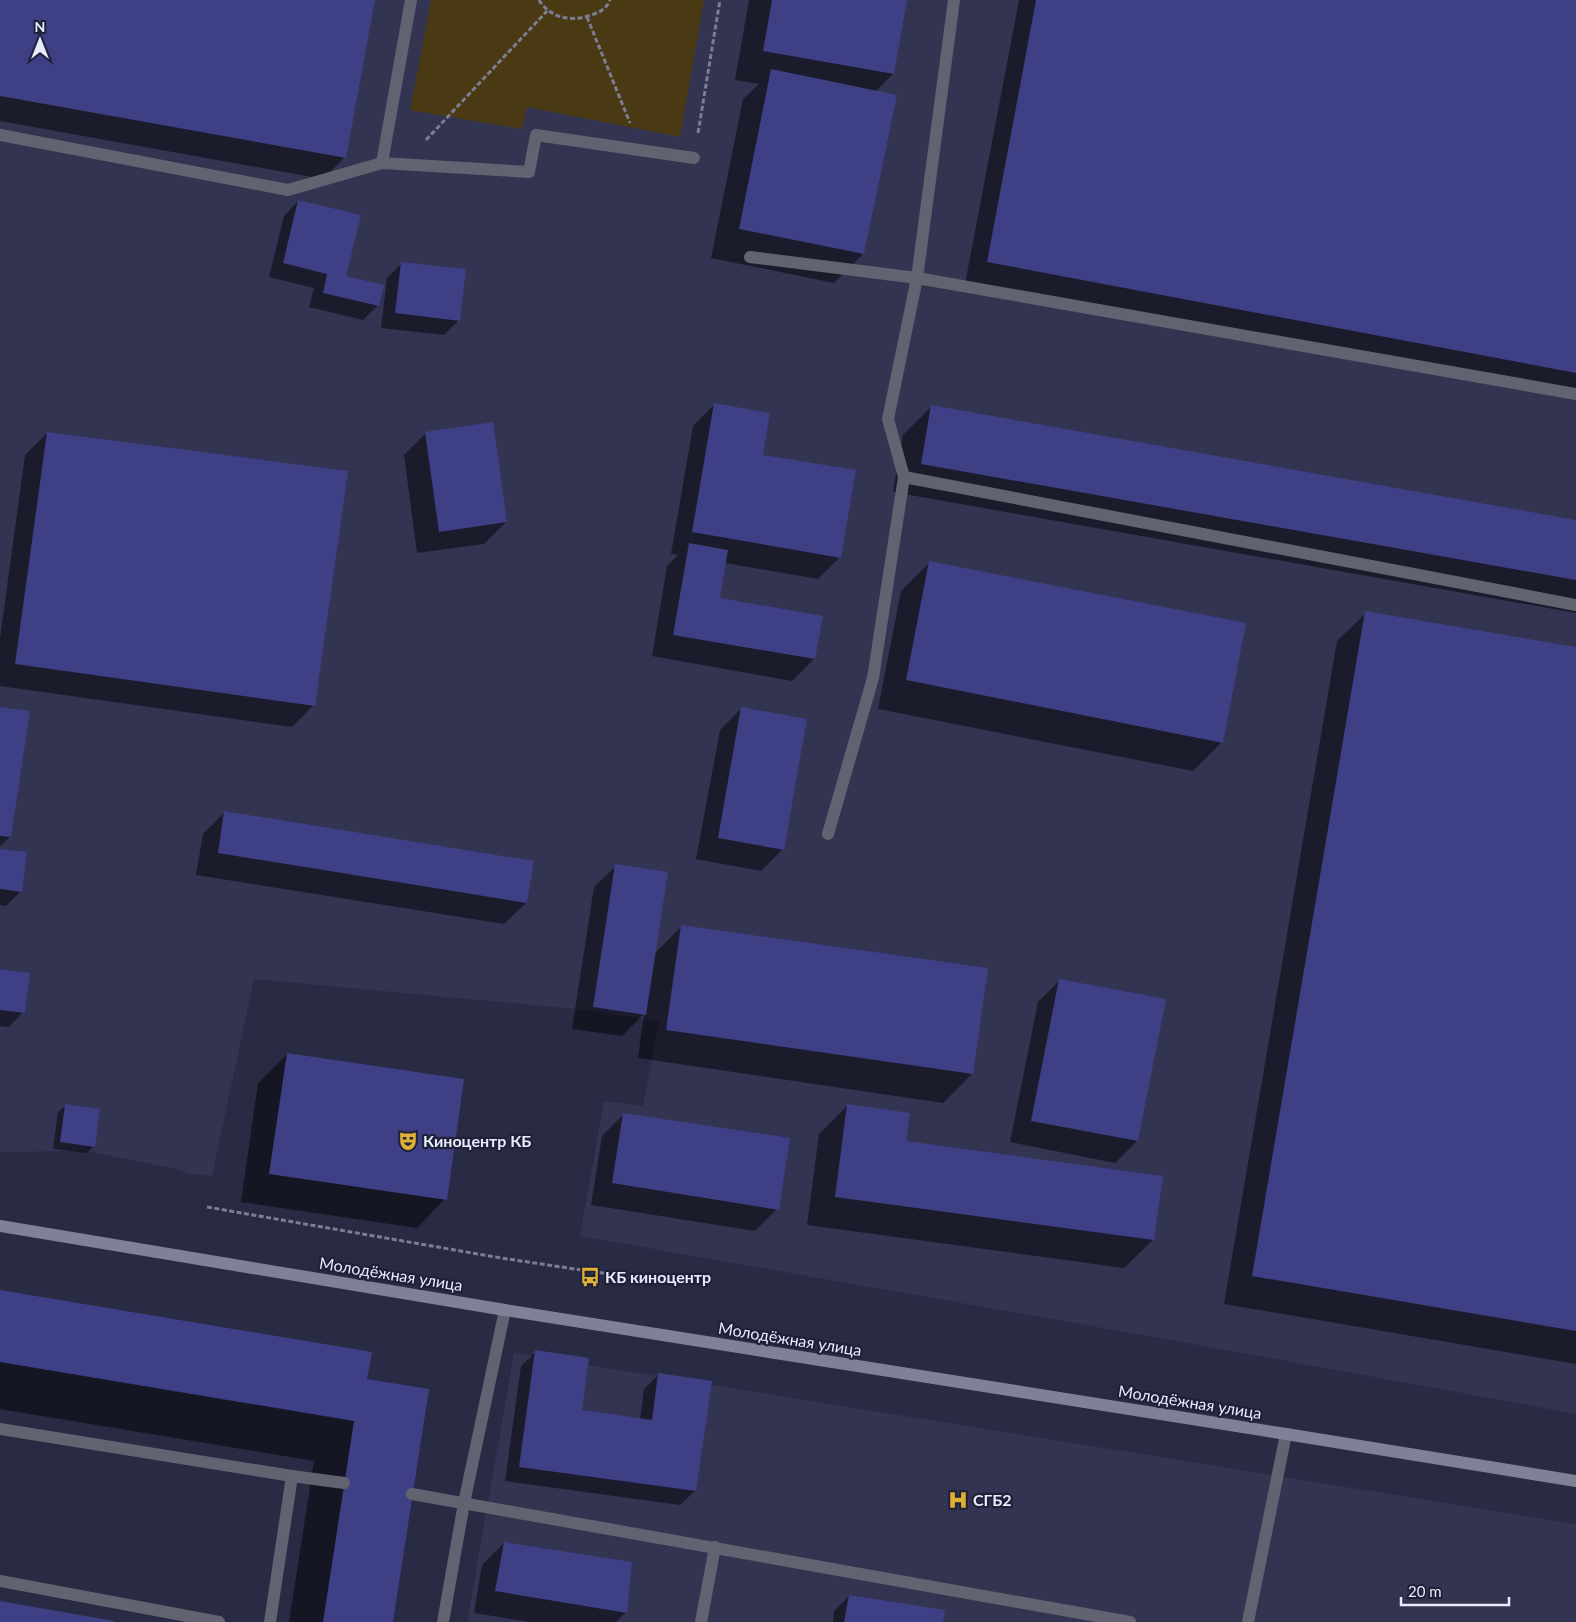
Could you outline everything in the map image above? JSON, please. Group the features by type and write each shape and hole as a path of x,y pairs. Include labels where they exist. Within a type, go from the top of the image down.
{"main road":[{"name":"Молодёжная улица","path":"0,1226 505,1310 1576,1481"}],"street":[{"path":"382,164 411,0"},
{"path":"828,834 873,678 904,477 888,419 917,278 954,0"},
{"path":"0,135 288,190 382,164 529,172 536,135 694,158"},
{"path":"750,258 917,278 1576,394"},
{"path":"904,477 1576,605"},
{"path":"443,1622 464,1503 505,1310"},
{"path":"0,1429 344,1484"},
{"path":"1248,1622 1286,1434"},
{"path":"270,1622 292,1476"},
{"path":"412,1494 1130,1622"},
{"path":"701,1622 715,1547"},
{"path":"0,1581 219,1622"}],"path":[{"path":"538,0 547,11 563,18 579,20 599,13 608,5 610,0"},
{"path":"694,158 720,0"},
{"path":"402,165 547,11"},
{"path":"586,17 641,150"},
{"path":"207,1207 501,1258 670,1283"}],"shaded area":[{"path":"0,0 1576,0 1576,1414 1182,1342 580,1236 604,1101 643,1106 659,1021 586,1010 254,979 212,1176 190,1174 172,1168 87,1151 0,1152"},
{"path":"431,0 704,0 680,137 527,107 522,129 410,110"},
{"name":"СГБ2","path":"514,1353 1576,1524 1576,1622 467,1622"}],"building":[{"path":"0,0 375,0 346,158 0,96"},
{"path":"772,0 907,0 894,74 763,51"},
{"path":"1036,0 1576,0 1576,373 987,262"},
{"path":"771,69 897,95 864,254 739,229"},
{"path":"298,200 361,215 346,276 384,285 379,306 323,293 327,274 283,263"},
{"path":"401,262 466,269 460,321 395,313"},
{"path":"714,403 770,413 763,455 856,470 841,558 692,532"},
{"path":"931,405 1576,520 1576,580 921,464"},
{"path":"493,422 507,522 439,532 425,432"},
{"path":"47,432 348,471 315,706 15,664"},
{"path":"689,543 728,550 720,598 823,616 815,659 673,635"},
{"path":"929,561 1246,623 1223,743 906,680"},
{"path":"1365,611 1576,647 1576,1331 1252,1276"},
{"path":"0,707 30,711 11,837 0,836"},
{"path":"741,707 807,719 784,850 718,838"},
{"path":"224,811 534,861 527,903 218,853"},
{"path":"0,849 27,852 22,892 0,889"},
{"path":"615,864 668,872 646,1015 593,1007"},
{"path":"681,925 988,968 973,1074 666,1030"},
{"path":"0,969 30,973 25,1013 0,1010"},
{"path":"1059,979 1166,999 1138,1141 1031,1121"},
{"path":"287,1053 464,1079 447,1200 269,1174"},
{"path":"65,1104 100,1109 95,1147 60,1142"},
{"path":"847,1104 910,1113 906,1141 1163,1176 1154,1240 835,1197"},
{"path":"623,1113 790,1138 779,1210 612,1183"},
{"path":"0,1290 372,1352 367,1379 429,1389 393,1622 323,1622 354,1421 0,1362"},
{"path":"535,1350 589,1358 582,1410 652,1420 658,1373 712,1381 696,1491 519,1467"},
{"path":"504,1542 632,1562 627,1613 495,1591"},
{"path":"849,1595 945,1610 943,1622 844,1622"},
{"path":"0,1601 114,1621 114,1622 0,1622"}],"place":[{"name":"Киноцентр КБ","path":"408,1141"},
{"name":"КБ киноцентр","path":"590,1277"},
{"name":"СГБ2","path":"958,1500"}]}
